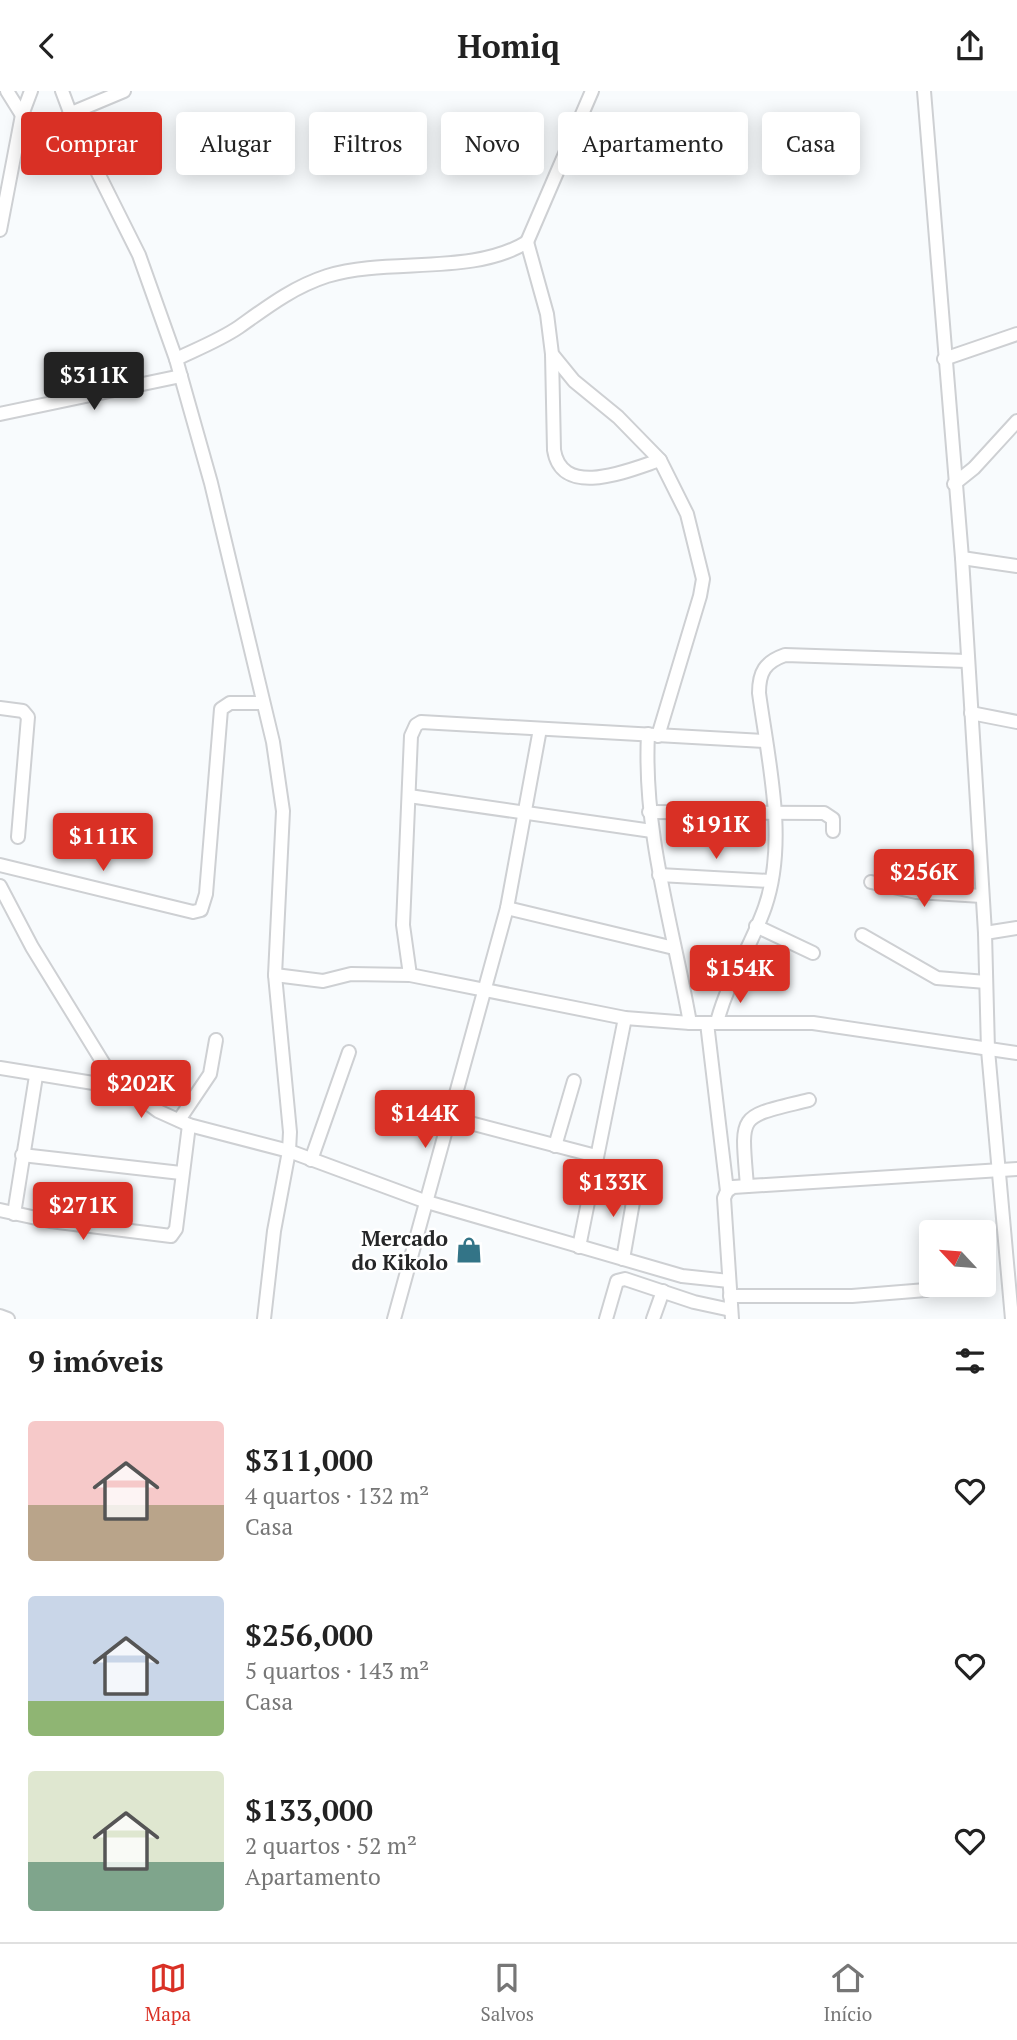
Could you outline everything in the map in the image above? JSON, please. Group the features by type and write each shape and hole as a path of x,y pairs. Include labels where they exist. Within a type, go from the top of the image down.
{"street":[{"path":"7,91 21,113"},
{"path":"23,112 31,91"},
{"path":"62,91 68,112"},
{"path":"74,112 124,91"},
{"path":"176,359 237,328 268,305 326,277 401,265 505,255 527,242 592,91"},
{"path":"924,91 962,558 985,933 988,1050 998,1170 1011,1242 1012,1319"},
{"path":"0,230 21,120"},
{"path":"99,175 139,255 176,359 211,483 274,742 283,811 275,975 289,1151 274,1231 264,1319"},
{"path":"527,242 547,314 552,354 556,462 561,468 586,478 618,475 660,460"},
{"path":"944,359 1017,334"},
{"path":"552,354 574,381 618,417 660,460 687,514 703,579 653,735 646,786 659,875 690,1023"},
{"path":"0,414 181,376"},
{"path":"954,484 984,458 1017,421"},
{"path":"962,558 1017,566"},
{"path":"607,1319 617,1281 632,1280 732,1314 724,1198 727,1191 712,1022 766,906 770,881 774,849 773,812 759,678 771,660 785,655 967,661"},
{"path":"0,865 192,912 201,909 206,894 221,709 230,703 263,703"},
{"path":"0,708 23,711 28,717 18,837"},
{"path":"971,713 1017,722"},
{"path":"410,975 403,925 411,736 416,725 421,722 766,741"},
{"path":"394,1319 507,908 540,729"},
{"path":"409,796 652,831"},
{"path":"649,812 824,813 833,819 833,831"},
{"path":"659,875 770,881"},
{"path":"871,882 916,892 982,896"},
{"path":"0,886 32,947 118,1087"},
{"path":"507,908 674,948"},
{"path":"756,926 813,953"},
{"path":"985,933 1017,928"},
{"path":"862,935 937,978 986,982"},
{"path":"275,975 323,981 351,974 410,975 625,1018 690,1023 813,1023 1017,1053"},
{"path":"579,1247 625,1018"},
{"path":"0,1210 171,1235 176,1229 184,1123 207,1081 216,1040"},
{"path":"311,1160 349,1052"},
{"path":"0,1068 36,1076 118,1087 184,1123 289,1151 427,1202 682,1276 729,1281"},
{"path":"14,1214 36,1076"},
{"path":"555,1146 574,1081"},
{"path":"747,1186 744,1142 747,1123 754,1113 809,1100"},
{"path":"451,1118 596,1156"},
{"path":"22,1155 181,1173"},
{"path":"727,1191 747,1186 1017,1169"},
{"path":"623,1259 636,1185"},
{"path":"653,1319 663,1291"},
{"path":"730,1296 852,1296 919,1291"},
{"path":"0,1316 8,1319"}],"place":[{"name":"Mercado do Kikolo","path":"469,1250"}]}
